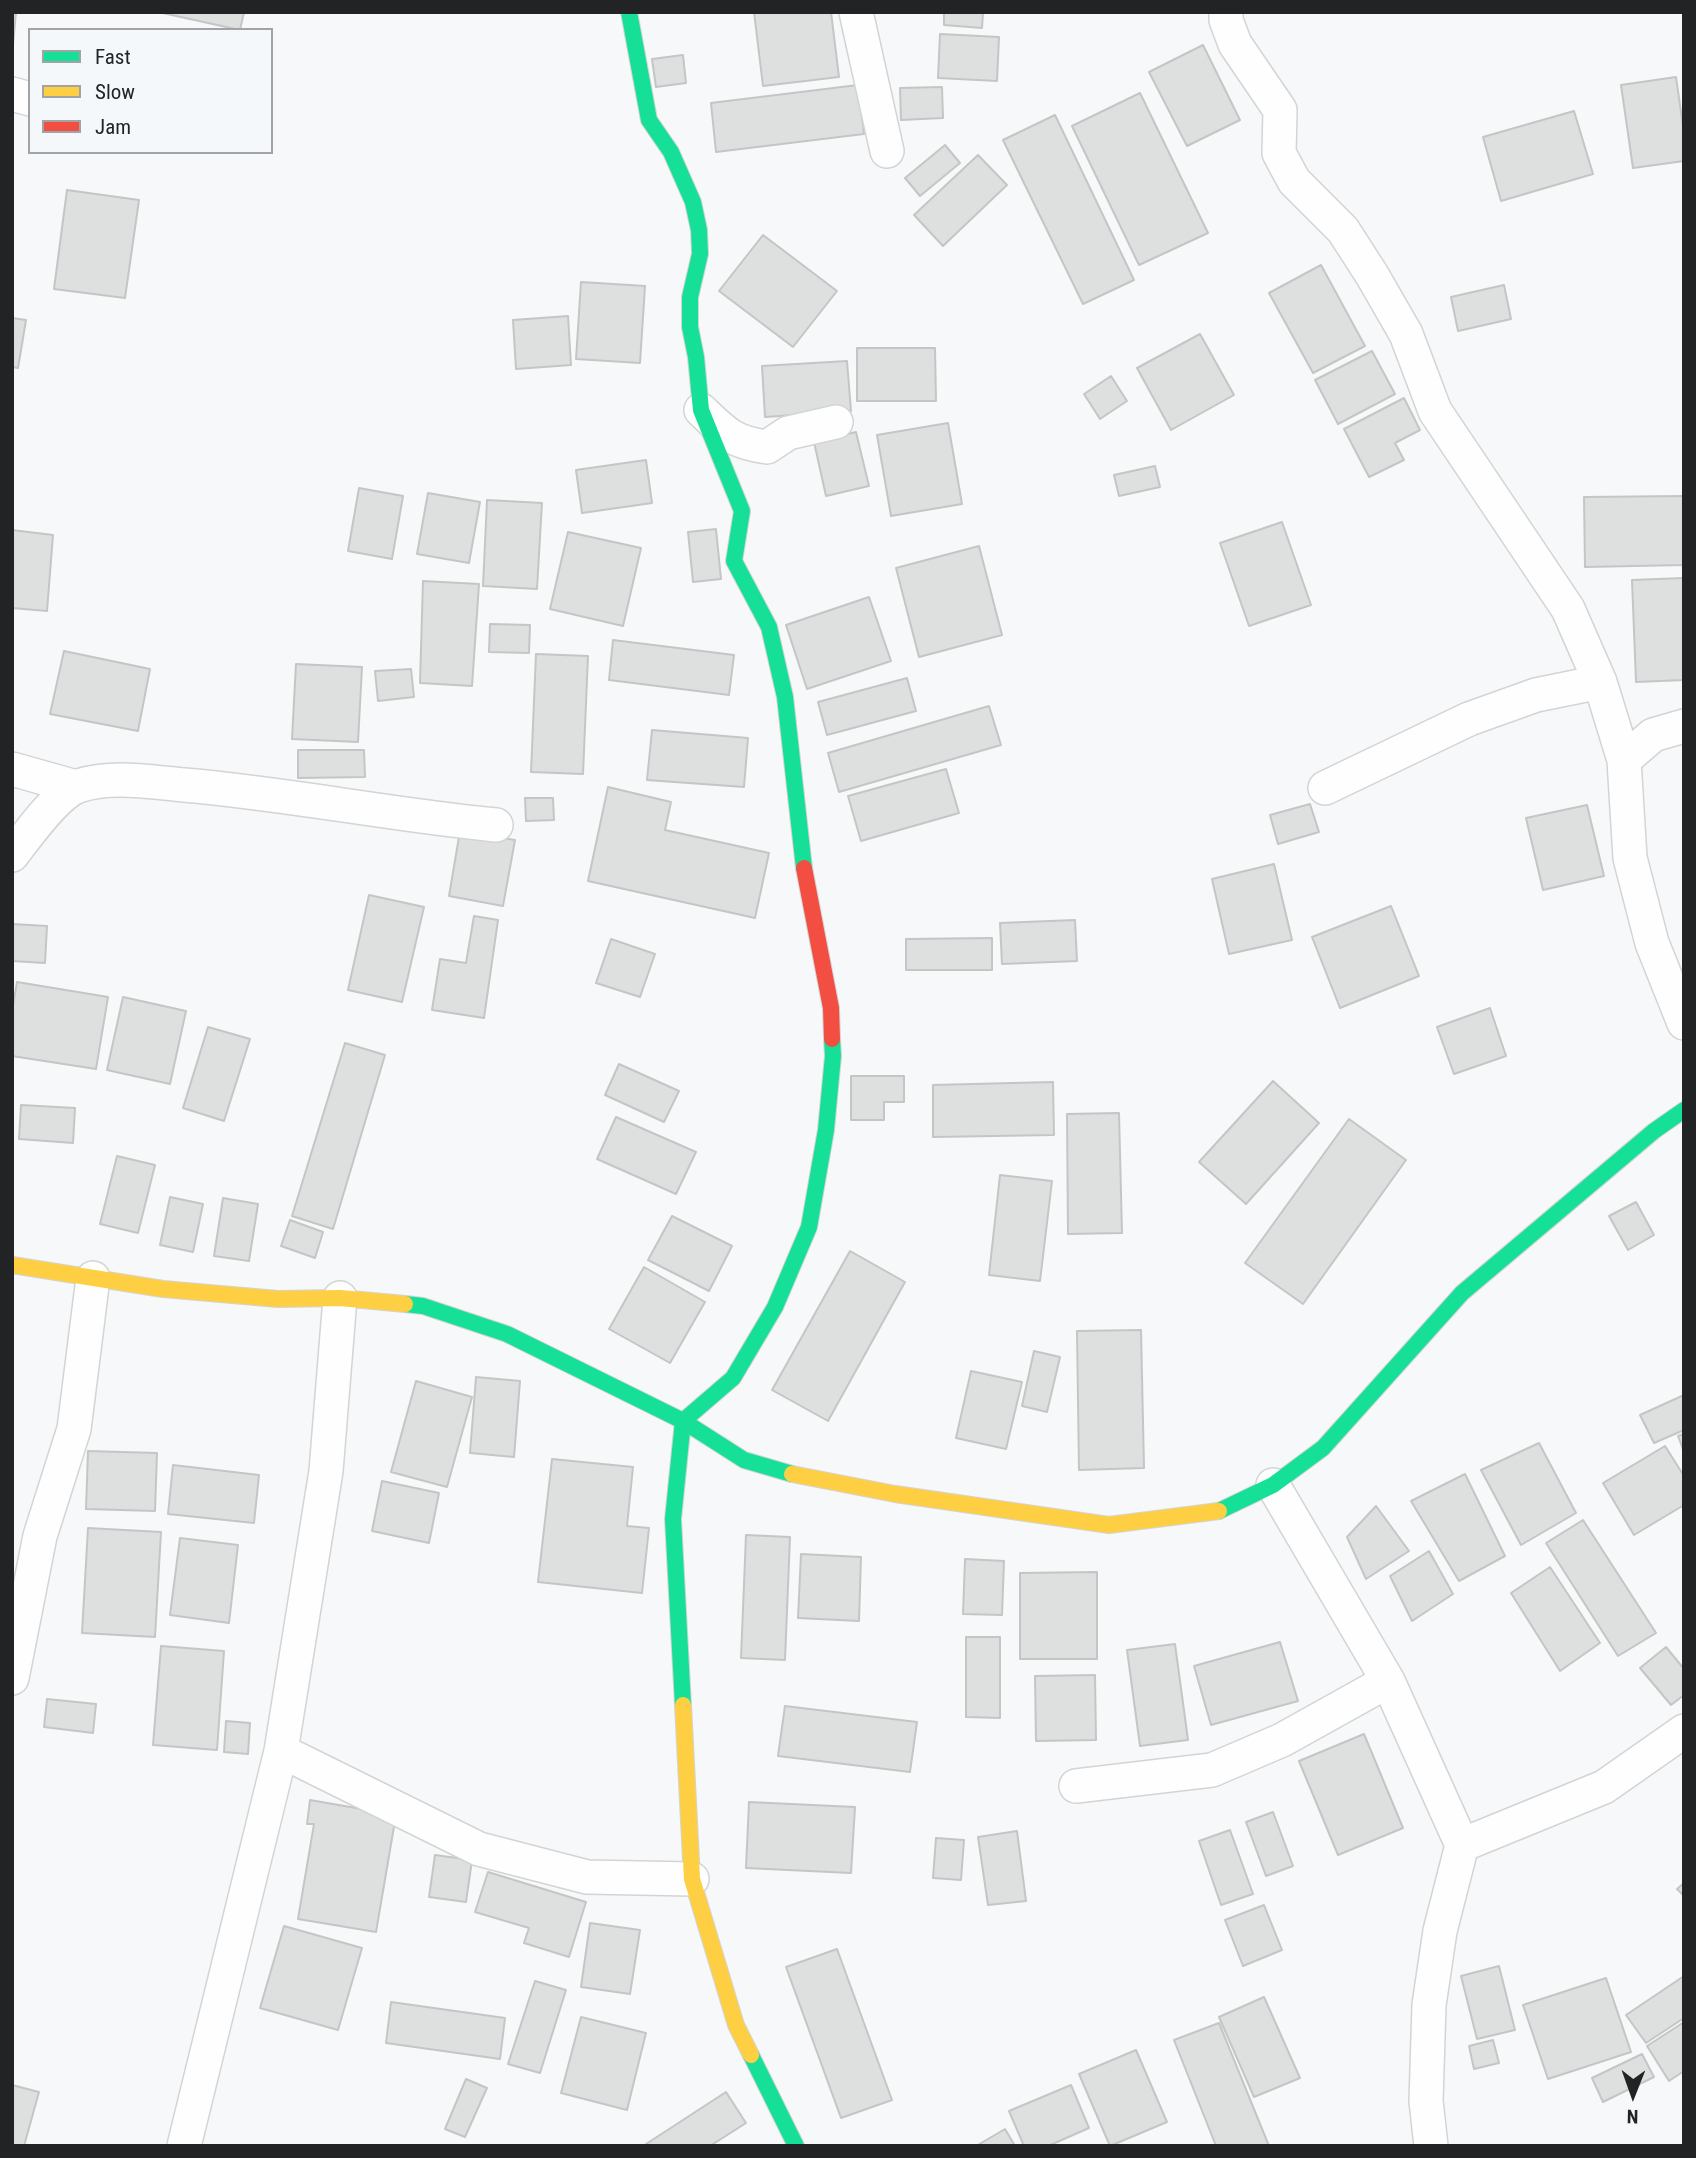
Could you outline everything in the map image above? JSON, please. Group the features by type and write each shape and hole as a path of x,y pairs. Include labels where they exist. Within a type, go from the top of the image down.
{"street":[{"path":"629,12 649,120 671,152 693,202 699,230 700,254 690,297 690,327 701,410 742,511 734,561 769,627 785,697 804,867 831,1008 833,1056 826,1130 808,1227 775,1307 733,1378 682,1421 673,1519 692,1879 736,2025 796,2146"},
{"path":"856,12 887,151"},
{"path":"1226,12 1226,20 1235,44 1280,110 1279,153 1294,181 1343,230 1372,275 1406,334 1436,411 1568,609 1600,682 1624,760 1630,858 1652,943 1684,1023"},
{"path":"701,410 726,434 744,444 767,447 789,433 836,422"},
{"path":"1325,788 1469,719 1536,695 1600,682"},
{"path":"1624,760 1653,735 1684,726"},
{"path":"12,769 76,787 116,779 235,789 439,820 496,825"},
{"path":"12,855 48,810 76,787"},
{"path":"12,1265 163,1289 278,1299 340,1298 423,1306 508,1334 682,1421 744,1460 804,1478 1109,1525 1214,1513 1273,1485 1323,1448 1462,1293 1654,1131 1684,1110"},
{"path":"12,1678 40,1536 74,1429 93,1278"},
{"path":"184,2146 281,1751 326,1471 340,1298"},
{"path":"1273,1485 1388,1681 1462,1845 1440,1931 1429,2005 1426,2101 1431,2146"},
{"path":"1076,1786 1212,1770 1282,1740 1388,1681"},
{"path":"1462,1845 1604,1787 1684,1731"},
{"path":"281,1751 479,1849 587,1877 692,1879"}],"building":[{"path":"12,12 16,12 12,56"},
{"path":"158,12 244,12 240,28"},
{"path":"754,12 831,12 839,77 763,86"},
{"path":"944,12 983,12 982,28 944,25"},
{"path":"940,34 999,37 997,81 938,78"},
{"path":"1203,45 1240,120 1187,146 1149,72"},
{"path":"683,55 686,83 656,87 652,59"},
{"path":"1676,77 1684,133 1684,161 1633,168 1621,85"},
{"path":"858,85 864,134 716,152 711,103"},
{"path":"942,87 943,118 901,120 900,88"},
{"path":"1140,93 1208,233 1139,265 1072,126"},
{"path":"1574,111 1593,174 1501,201 1483,137"},
{"path":"1055,115 1134,280 1083,304 1003,140"},
{"path":"945,145 960,163 920,196 905,178"},
{"path":"978,155 1007,185 943,246 914,215"},
{"path":"67,190 139,200 125,298 54,289"},
{"path":"763,235 837,291 793,347 719,291"},
{"path":"1321,265 1365,346 1313,373 1269,293"},
{"path":"581,282 645,286 640,363 576,359"},
{"path":"1504,285 1511,319 1458,331 1451,297"},
{"path":"568,316 571,365 516,369 513,320"},
{"path":"12,318 26,320 18,368 12,367"},
{"path":"1200,334 1234,395 1171,430 1137,368"},
{"path":"857,348 935,348 936,401 857,401"},
{"path":"1372,351 1395,394 1338,424 1315,380"},
{"path":"847,361 851,411 765,417 762,366"},
{"path":"1111,376 1127,401 1100,419 1084,394"},
{"path":"1404,398 1420,430 1395,443 1404,460 1369,477 1344,429"},
{"path":"948,423 962,504 891,516 877,435"},
{"path":"856,432 869,486 826,496 814,442"},
{"path":"646,460 652,503 582,513 576,470"},
{"path":"1155,466 1160,487 1119,496 1114,475"},
{"path":"359,488 403,496 392,559 348,551"},
{"path":"428,493 480,502 469,563 417,554"},
{"path":"1683,496 1684,565 1585,567 1584,497"},
{"path":"487,500 542,503 537,589 483,586"},
{"path":"1282,522 1311,605 1249,626 1220,543"},
{"path":"716,529 721,579 693,582 688,532"},
{"path":"12,530 53,535 47,611 12,608"},
{"path":"568,532 641,548 623,626 550,609"},
{"path":"979,546 1002,635 919,657 896,568"},
{"path":"1684,578 1684,680 1636,682 1632,580"},
{"path":"423,581 479,584 472,686 420,683"},
{"path":"869,597 891,661 807,689 786,625"},
{"path":"490,624 530,625 529,653 489,652"},
{"path":"613,640 734,655 729,695 609,680"},
{"path":"64,651 150,669 138,731 50,714"},
{"path":"536,654 588,656 583,774 531,772"},
{"path":"296,664 362,667 358,742 292,739"},
{"path":"411,669 414,697 378,701 375,671"},
{"path":"907,678 916,711 827,735 818,702"},
{"path":"989,706 1001,745 839,792 828,753"},
{"path":"652,730 748,738 744,787 647,780"},
{"path":"298,750 364,750 365,777 298,778"},
{"path":"946,769 959,813 861,841 848,796"},
{"path":"608,787 671,802 665,830 769,853 755,918 588,881"},
{"path":"525,798 553,798 554,820 526,821"},
{"path":"1310,804 1319,832 1278,844 1270,815"},
{"path":"1587,805 1604,876 1543,890 1526,818"},
{"path":"460,831 515,840 503,906 449,896"},
{"path":"1274,864 1292,940 1229,954 1212,879"},
{"path":"369,895 424,907 402,1002 348,990"},
{"path":"1391,906 1419,976 1340,1008 1312,937"},
{"path":"474,916 498,920 484,1018 432,1010 440,959 466,963"},
{"path":"1075,920 1077,961 1002,964 1000,923"},
{"path":"12,924 47,926 45,963 12,961"},
{"path":"992,938 992,970 906,970 906,939"},
{"path":"611,939 655,954 640,997 596,983"},
{"path":"17,982 108,997 96,1069 12,1056 12,1011"},
{"path":"123,997 186,1011 170,1084 107,1070"},
{"path":"1490,1008 1506,1056 1454,1074 1437,1027"},
{"path":"208,1027 250,1039 224,1121 183,1108"},
{"path":"345,1043 385,1055 333,1229 292,1216"},
{"path":"619,1064 679,1091 664,1122 605,1095"},
{"path":"851,1076 904,1076 904,1102 884,1102 884,1120 851,1120"},
{"path":"1273,1081 1319,1123 1246,1204 1199,1162"},
{"path":"1053,1082 1054,1135 933,1137 933,1085"},
{"path":"21,1105 75,1108 73,1143 19,1139"},
{"path":"1119,1113 1122,1233 1068,1234 1067,1114"},
{"path":"616,1117 696,1152 676,1194 597,1159"},
{"path":"1349,1119 1406,1160 1303,1304 1245,1263"},
{"path":"117,1156 155,1165 138,1233 100,1224"},
{"path":"1000,1175 1052,1181 1040,1281 989,1275"},
{"path":"170,1197 203,1204 193,1252 160,1245"},
{"path":"223,1198 258,1204 249,1261 214,1256"},
{"path":"1636,1202 1654,1235 1628,1250 1609,1216"},
{"path":"672,1216 732,1246 709,1291 648,1260"},
{"path":"290,1220 323,1232 315,1258 281,1246"},
{"path":"850,1251 905,1282 828,1421 772,1390"},
{"path":"644,1267 705,1302 670,1363 609,1329"},
{"path":"1141,1330 1144,1468 1079,1470 1077,1331"},
{"path":"1034,1351 1060,1357 1047,1412 1022,1406"},
{"path":"971,1371 1022,1382 1006,1449 956,1438"},
{"path":"476,1377 520,1381 514,1457 470,1453"},
{"path":"416,1381 472,1397 447,1487 391,1472"},
{"path":"1684,1395 1684,1430 1654,1443 1640,1415"},
{"path":"1684,1434 1684,1452 1678,1436"},
{"path":"1539,1443 1576,1513 1521,1545 1481,1470"},
{"path":"1665,1446 1684,1476 1684,1505 1634,1535 1603,1483"},
{"path":"88,1451 157,1453 155,1511 86,1509"},
{"path":"552,1459 633,1467 627,1526 649,1528 642,1593 538,1582"},
{"path":"173,1465 259,1475 254,1523 168,1514"},
{"path":"1465,1474 1505,1556 1459,1581 1411,1501"},
{"path":"382,1481 439,1493 429,1543 372,1531"},
{"path":"1376,1506 1409,1551 1366,1579 1347,1537"},
{"path":"1583,1520 1656,1633 1618,1656 1546,1543"},
{"path":"88,1528 161,1532 155,1637 82,1633"},
{"path":"746,1535 790,1537 785,1660 741,1658"},
{"path":"180,1538 238,1545 229,1623 170,1615"},
{"path":"1429,1551 1453,1594 1412,1621 1390,1576"},
{"path":"801,1554 861,1557 859,1621 798,1618"},
{"path":"965,1559 1004,1561 1002,1615 963,1614"},
{"path":"1550,1567 1600,1643 1560,1671 1511,1593"},
{"path":"1097,1572 1097,1659 1020,1659 1020,1573"},
{"path":"966,1637 1000,1637 1000,1718 966,1717"},
{"path":"1280,1642 1298,1701 1211,1725 1194,1666"},
{"path":"1175,1644 1188,1740 1140,1746 1127,1650"},
{"path":"161,1646 224,1651 217,1750 153,1745"},
{"path":"1666,1647 1684,1669 1684,1695 1671,1705 1640,1668"},
{"path":"1095,1675 1096,1740 1036,1741 1035,1676"},
{"path":"47,1699 96,1704 93,1733 44,1727"},
{"path":"785,1706 917,1722 910,1772 778,1756"},
{"path":"226,1721 250,1723 248,1754 224,1752"},
{"path":"1364,1734 1403,1828 1338,1855 1299,1761"},
{"path":"310,1800 396,1815 376,1932 298,1919 314,1824 307,1824"},
{"path":"749,1802 855,1807 851,1873 746,1868"},
{"path":"1273,1812 1293,1866 1266,1876 1246,1822"},
{"path":"1230,1830 1253,1894 1221,1905 1199,1841"},
{"path":"1017,1831 1026,1901 988,1905 978,1837"},
{"path":"936,1838 964,1840 961,1880 933,1878"},
{"path":"435,1855 472,1860 466,1902 429,1897"},
{"path":"488,1872 586,1902 569,1957 524,1943 529,1928 475,1912"},
{"path":"1684,1883 1684,1896 1677,1889"},
{"path":"1264,1905 1282,1950 1243,1966 1225,1920"},
{"path":"590,1923 640,1930 630,1994 581,1987"},
{"path":"284,1926 362,1948 338,2030 260,2008"},
{"path":"837,1949 892,2100 841,2118 786,1967"},
{"path":"1499,1966 1515,2030 1477,2039 1461,1976"},
{"path":"1684,1976 1684,2018 1646,2043 1626,2015"},
{"path":"1606,1978 1631,2052 1548,2079 1523,2005"},
{"path":"535,1981 566,1990 540,2073 508,2064"},
{"path":"1264,1997 1300,2078 1254,2097 1219,2017"},
{"path":"391,2002 505,2018 500,2059 386,2043"},
{"path":"581,2017 646,2033 627,2110 561,2093"},
{"path":"1684,2022 1684,2071 1669,2081 1647,2046"},
{"path":"1219,2023 1269,2146 1216,2146 1174,2040"},
{"path":"1493,2040 1499,2063 1474,2069 1469,2046"},
{"path":"1136,2050 1167,2122 1110,2146 1079,2074"},
{"path":"1642,2054 1654,2077 1603,2102 1592,2078"},
{"path":"466,2079 487,2088 465,2137 445,2129"},
{"path":"12,2085 39,2092 24,2146 12,2146"},
{"path":"1071,2085 1089,2128 1048,2146 1024,2146 1009,2111"},
{"path":"726,2092 746,2123 710,2146 643,2146"},
{"path":"1005,2129 1015,2146 976,2146"}],"traffic: fast":[{"path":"629,12 649,120 671,152 693,202 699,230 700,254 690,297 690,327 701,410 742,511 734,561 769,627 785,697 804,868"},
{"path":"683,1705 673,1519 683,1421 733,1378 775,1307 809,1227 826,1130 833,1056 832,1039"},
{"path":"1219,1511 1273,1485 1323,1448 1462,1293 1654,1131 1684,1110"},
{"path":"405,1304 423,1306 507,1334 683,1421 744,1460 792,1474"},
{"path":"751,2055 796,2146"}],"traffic: slow":[{"path":"12,1265 163,1289 278,1299 340,1298 405,1304"},
{"path":"792,1474 895,1494 1109,1525 1219,1511"},
{"path":"683,1705 692,1879 736,2025 751,2055"}],"traffic: jam":[{"path":"804,868 831,1008 832,1039"}]}
